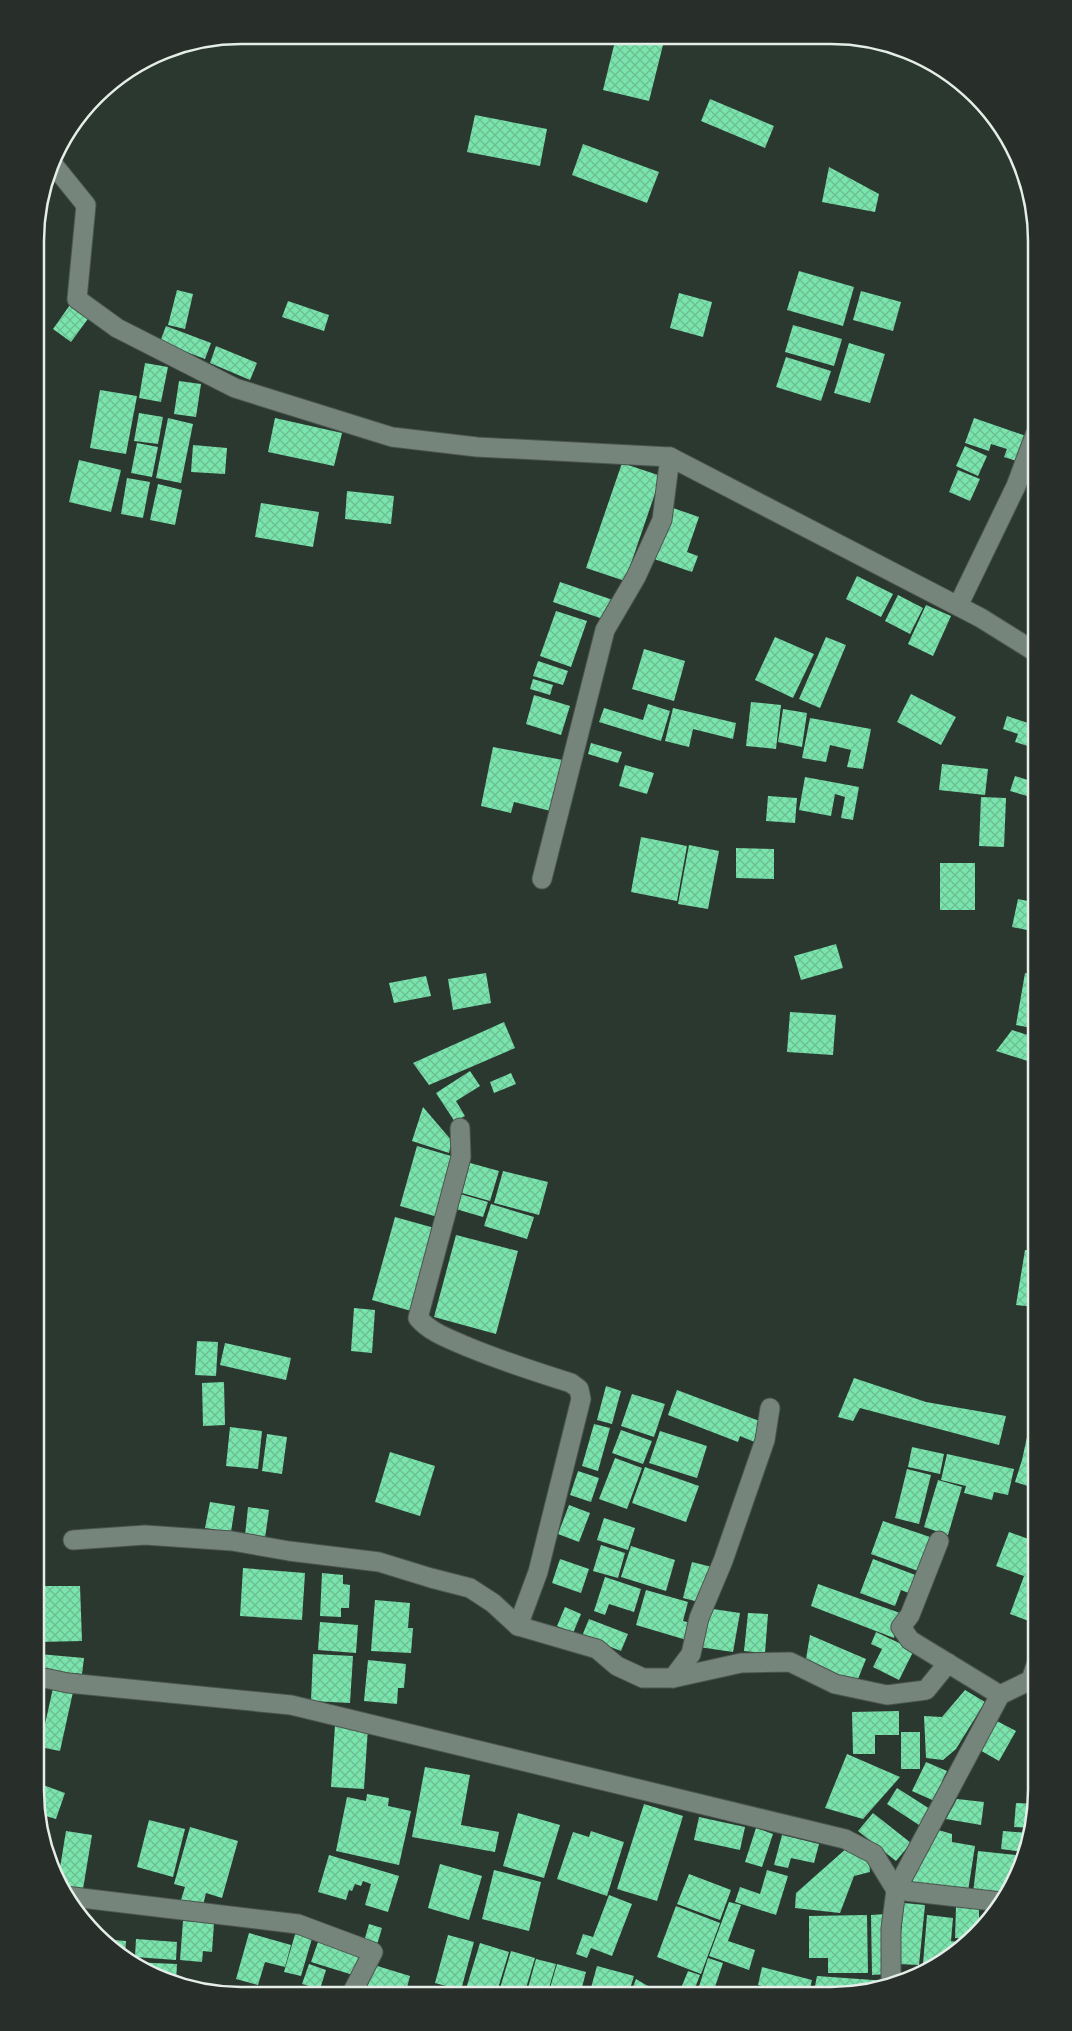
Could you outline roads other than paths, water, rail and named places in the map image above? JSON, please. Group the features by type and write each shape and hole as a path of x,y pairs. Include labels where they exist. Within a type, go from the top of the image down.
{"street":[{"path":"57,169 86,205 77,299 117,328 235,388 392,437 477,447 670,457 958,606 1028,647"},
{"path":"958,606 1016,486 1028,454"},
{"path":"542,879 605,630 636,577 662,520 670,457"},
{"path":"460,1128 461,1157 418,1318 425,1327 443,1336 503,1361 571,1383 579,1388 580,1394 574,1428 538,1572 518,1626"},
{"path":"673,1678 691,1654 698,1618 723,1561 764,1440 770,1408"},
{"path":"73,1540 144,1534 232,1541 289,1551 378,1562 470,1588 493,1604 518,1626 597,1650 617,1666 643,1678 673,1678 741,1663 790,1662 836,1684 887,1695 926,1690 948,1663"},
{"path":"939,1541 910,1615 901,1627 910,1640 1000,1695"},
{"path":"44,1678 68,1683 291,1705 845,1839 874,1854 896,1890"},
{"path":"891,1978 890,1928 896,1890 1000,1695 1028,1681"},
{"path":"896,1890 994,1901"},
{"path":"75,1897 298,1924 373,1952 355,1987"}]}
